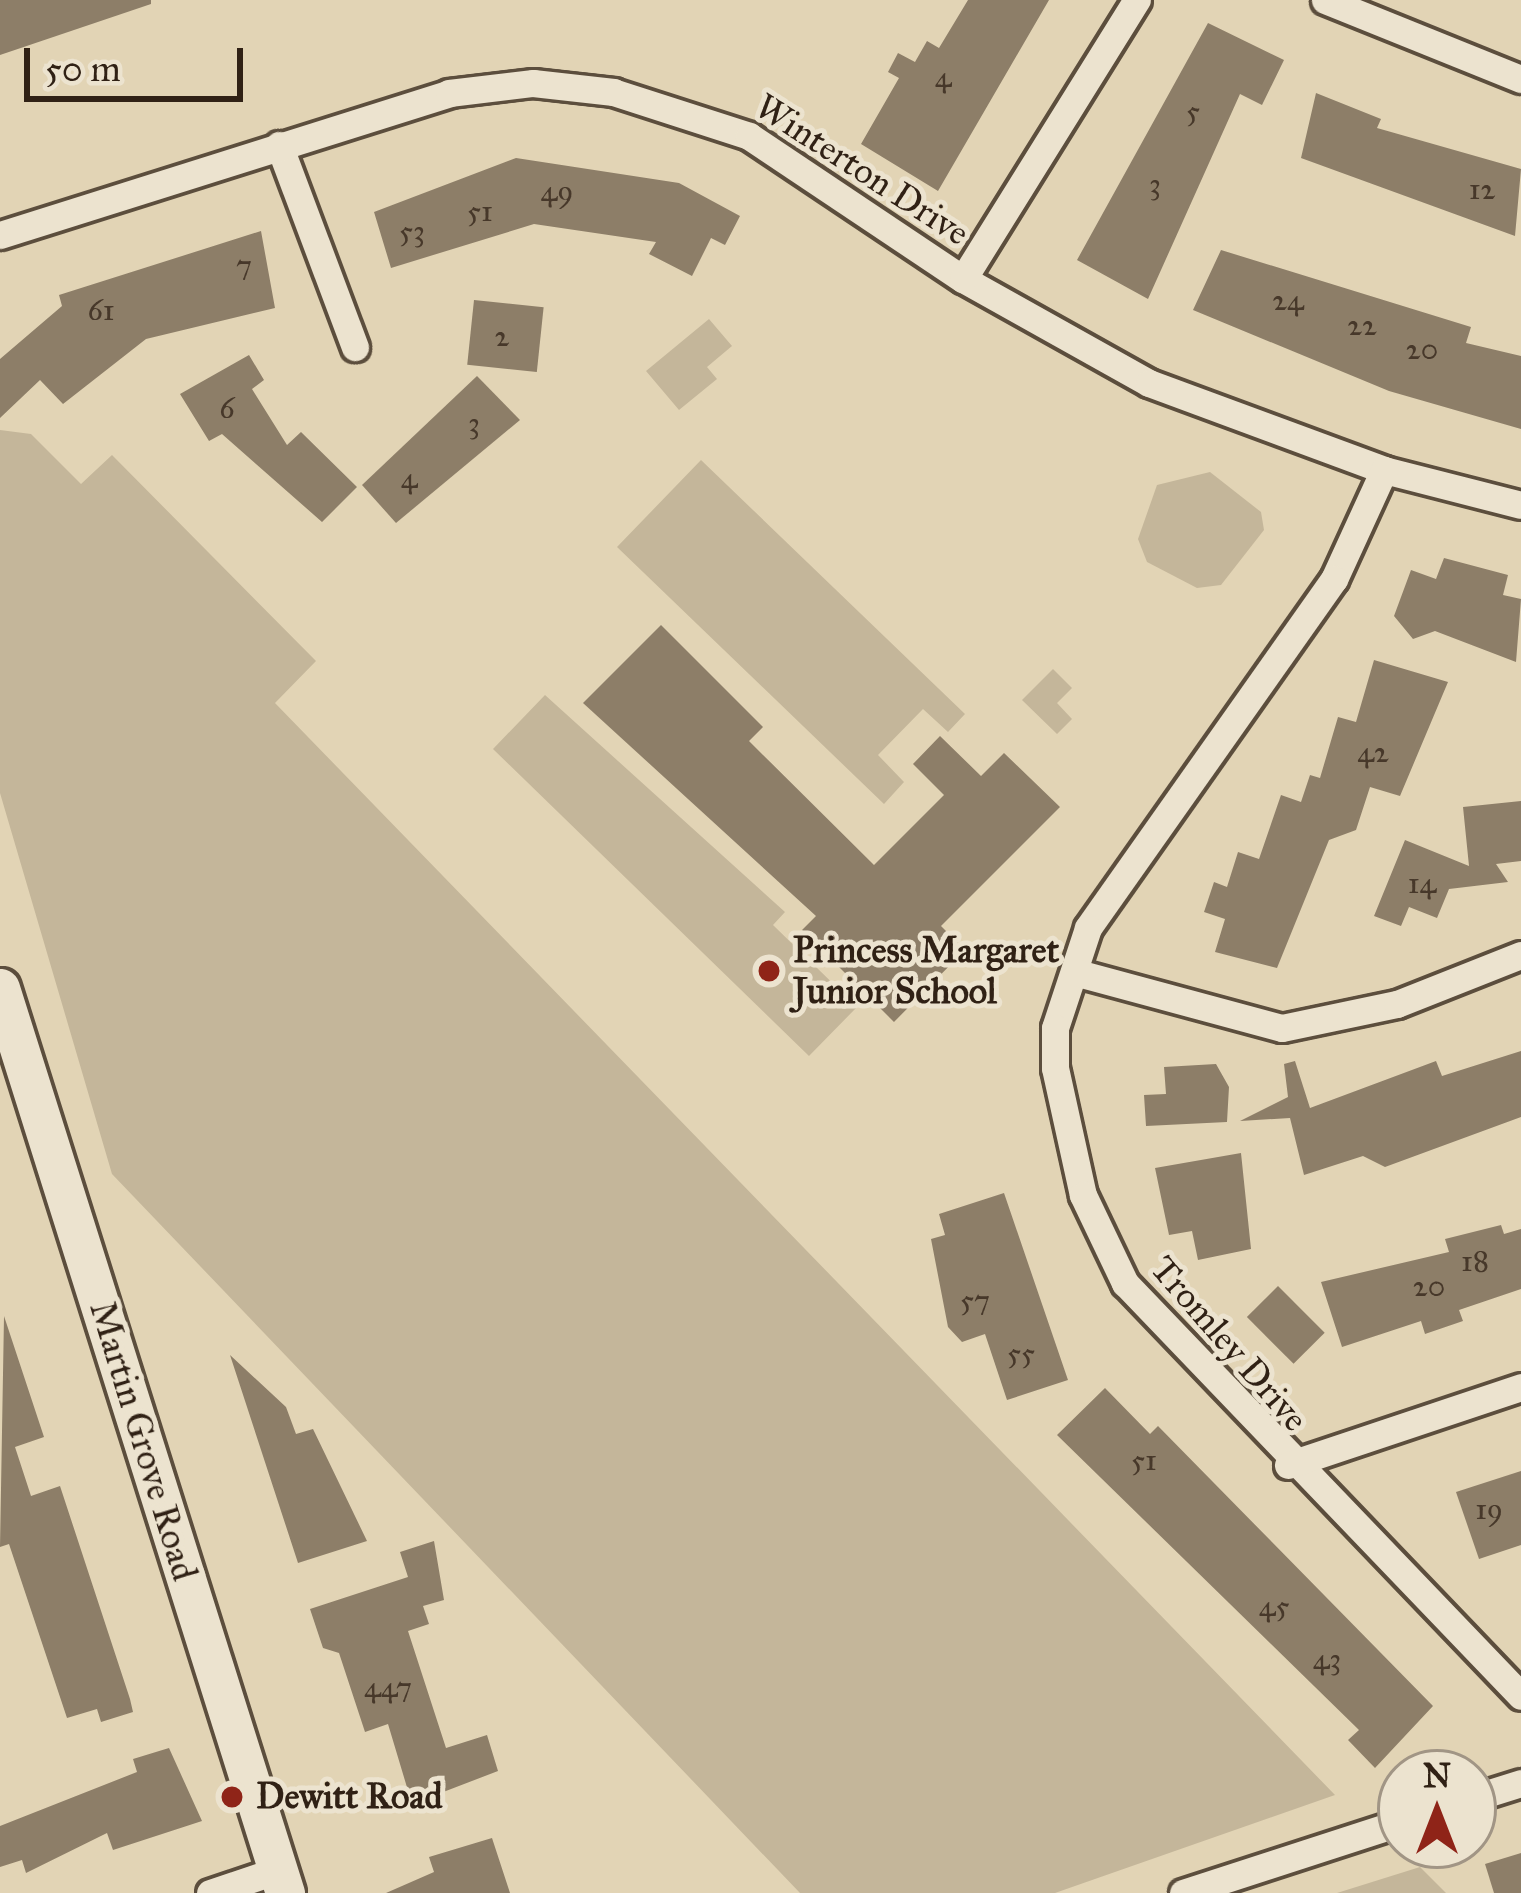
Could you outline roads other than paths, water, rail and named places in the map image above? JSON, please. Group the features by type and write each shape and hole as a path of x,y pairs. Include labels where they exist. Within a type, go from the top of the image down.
{"main road":[{"name":"Martin Grove Road","path":"0,988 282,1882"}],"street":[{"path":"963,279 1137,0"},
{"path":"1325,0 1521,80"},
{"name":"Winterton Drive","path":"0,235 280,145 492,85 613,92 749,136 963,279 1149,383 1384,470 1521,505"},
{"path":"280,145 355,347"},
{"name":"Tromley Drive","path":"1384,470 1334,579 1088,928 1073,972 1054,1068 1095,1230 1142,1305 1288,1465 1521,1696"},
{"path":"1073,972 1282,1028 1396,1004 1521,956"},
{"path":"1288,1465 1521,1388"},
{"path":"1183,1893 1377,1830"},
{"path":"210,1893 282,1882"}],"place":[{"name":"Princess Margaret Junior School","path":"769,971"},
{"name":"Dewitt Road","path":"232,1797"}]}
